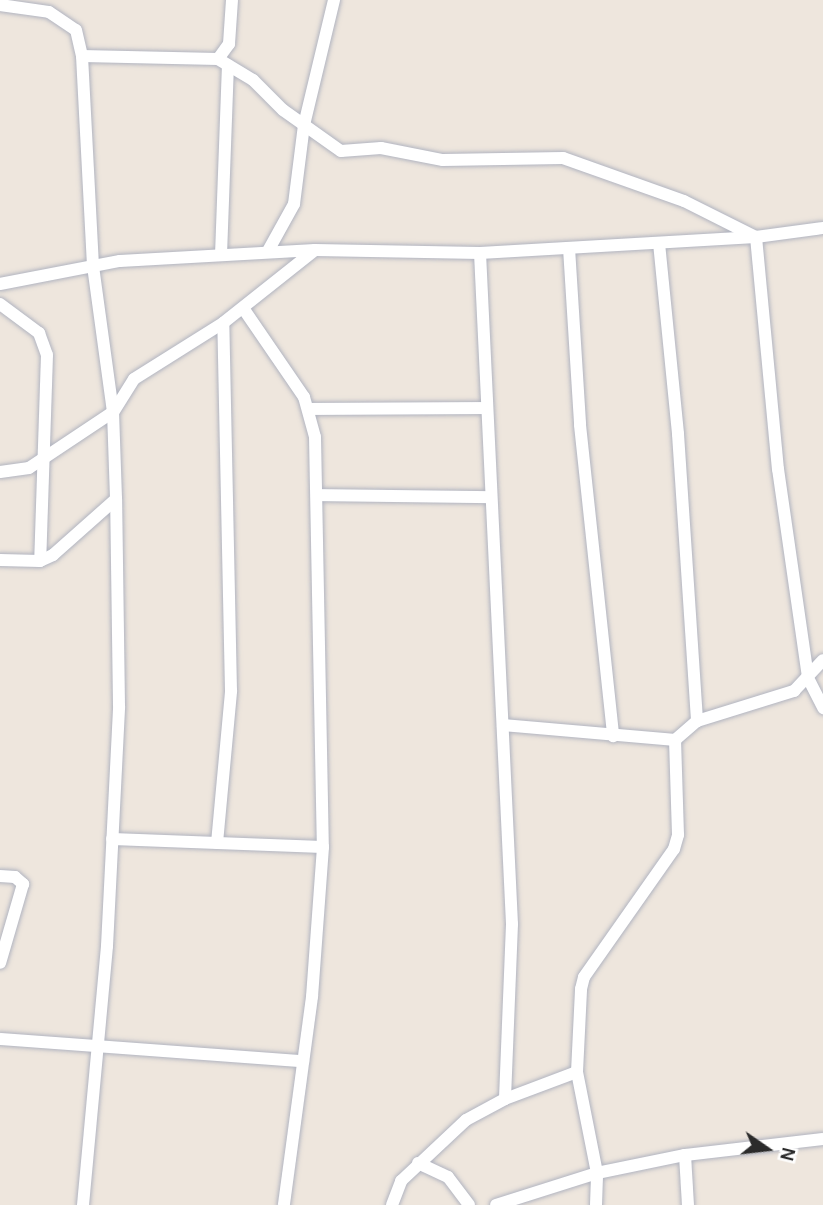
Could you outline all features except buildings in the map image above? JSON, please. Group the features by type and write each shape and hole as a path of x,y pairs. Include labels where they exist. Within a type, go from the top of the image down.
{"street":[{"path":"221,255 223,62 229,44 232,0"},
{"path":"268,251 294,204 304,125 334,0"},
{"path":"0,5 64,17 76,30 82,56 93,266 113,412 119,706 98,1044 83,1205"},
{"path":"82,56 223,62 253,80 304,125 341,151 381,148 443,160 563,158 684,201 756,237"},
{"path":"0,284 93,266 268,251 480,253 756,237 823,228"},
{"path":"756,237 778,469 808,678 823,708"},
{"path":"660,243 678,434 697,721"},
{"path":"569,248 580,425 613,736"},
{"path":"0,472 22,472 113,412 134,379 223,323 315,250"},
{"path":"480,253 485,408 512,924 505,1099"},
{"path":"0,304 45,342 40,561"},
{"path":"243,308 309,409 317,495 323,847 303,1061 284,1205"},
{"path":"216,843 231,691 223,323"},
{"path":"309,409 485,408"},
{"path":"317,495 490,498"},
{"path":"0,561 40,561 53,555 116,499"},
{"path":"503,725 675,740 697,721 776,700 808,678 823,660"},
{"path":"596,1205 597,1173 577,1072 584,977 662,867 678,835 675,740"},
{"path":"112,839 323,847"},
{"path":"0,876 15,877 23,884 0,963"},
{"path":"0,1039 98,1044 303,1061"},
{"path":"392,1205 401,1181 466,1120 505,1099 577,1072"},
{"path":"496,1205 597,1173 685,1156 823,1139"},
{"path":"685,1156 688,1205"},
{"path":"418,1163 448,1177 469,1205"}]}
